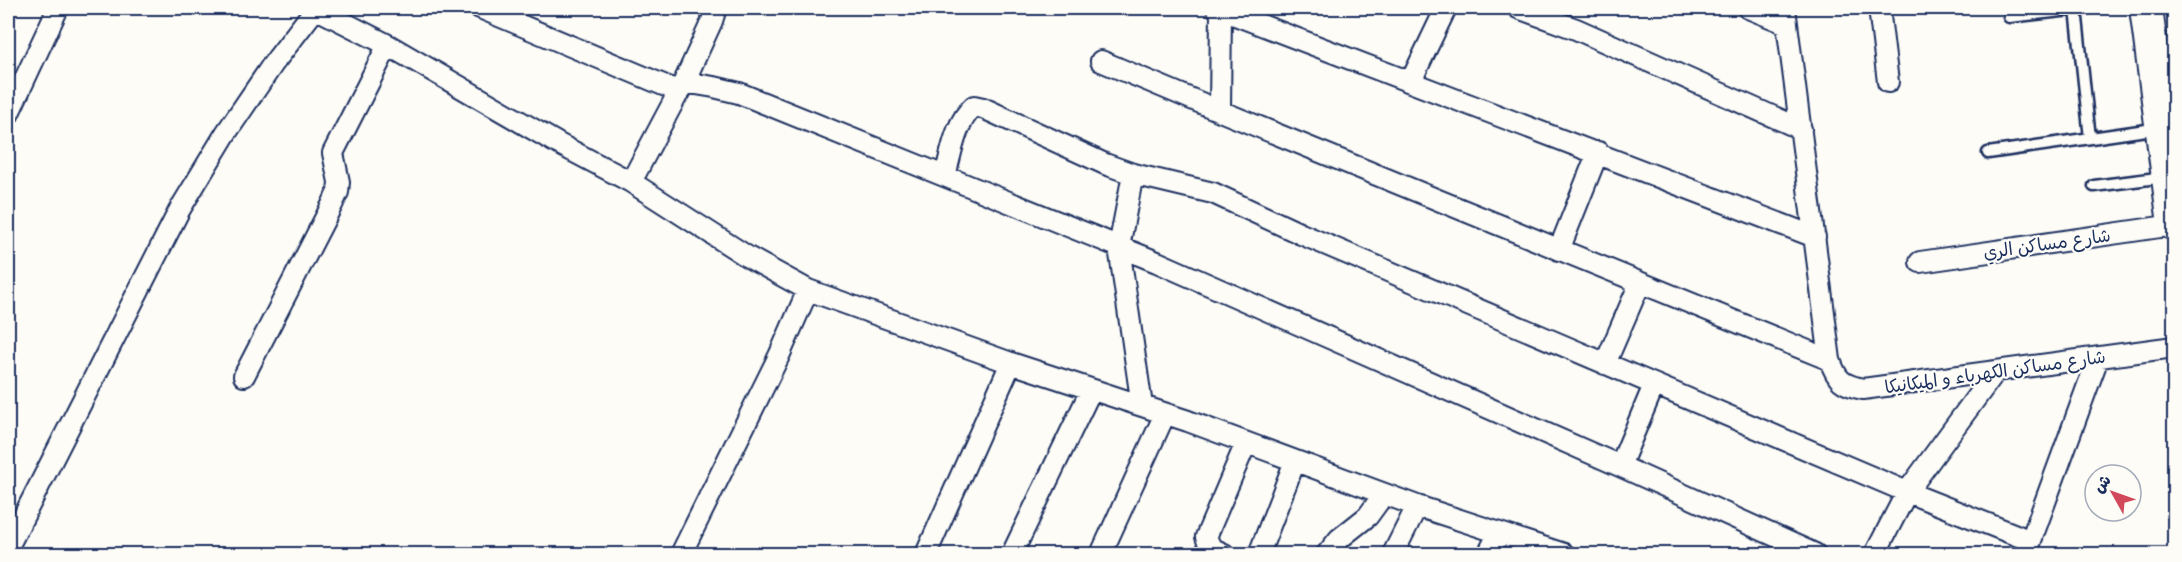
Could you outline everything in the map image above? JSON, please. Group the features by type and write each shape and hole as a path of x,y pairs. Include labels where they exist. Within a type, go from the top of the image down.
{"main road":[{"path":"2146,8 2165,109 2175,224"}],"street":[{"path":"8,115 58,8"},
{"path":"8,547 180,209 226,133 315,8 388,45 631,182 748,257 808,290 1011,363 1166,414 1417,506 1559,554"},
{"path":"480,8 682,87 714,87 739,93 1119,247 1620,466 1815,555"},
{"path":"631,182 682,87 716,8"},
{"path":"1220,111 1219,8 1815,237"},
{"path":"1411,81 1446,8"},
{"path":"1101,61 1830,360 1786,16 1748,8"},
{"path":"1879,8 1888,82"},
{"path":"1526,9 1801,129"},
{"path":"244,375 338,192 339,182 333,153 388,45"},
{"path":"945,176 964,115 974,106 983,108 1105,164 1133,174 1213,193 1301,234 1907,492 2029,548 2098,358"},
{"path":"1559,250 1598,152"},
{"path":"1133,174 1119,247 1143,406"},
{"name":"شارع مساكن الري","path":"1920,262 2175,224"},
{"path":"1605,364 1640,283"},
{"path":"681,555 779,356 808,290"},
{"name":"شارع مساكن الكهرباء و الميكانيكا","path":"1830,360 1835,375 1847,386 1863,389 2175,347"},
{"path":"926,555 1011,363"},
{"path":"1875,555 1907,492 1995,372"},
{"path":"1620,466 1654,385"},
{"path":"1012,555 1091,390"},
{"path":"1101,555 1166,414"},
{"path":"1224,555 1211,548 1206,537 1246,443"},
{"path":"1258,555 1295,461"},
{"path":"1327,555 1339,539 1368,516 1384,494"},
{"path":"1394,555 1417,506"},
{"path":"1488,555 1499,533"}],"lane":[{"path":"2009,17 2088,8"},
{"path":"2076,9 2090,138"},
{"path":"1988,153 2090,138 2165,109"},
{"path":"2094,186 2170,167"}]}
